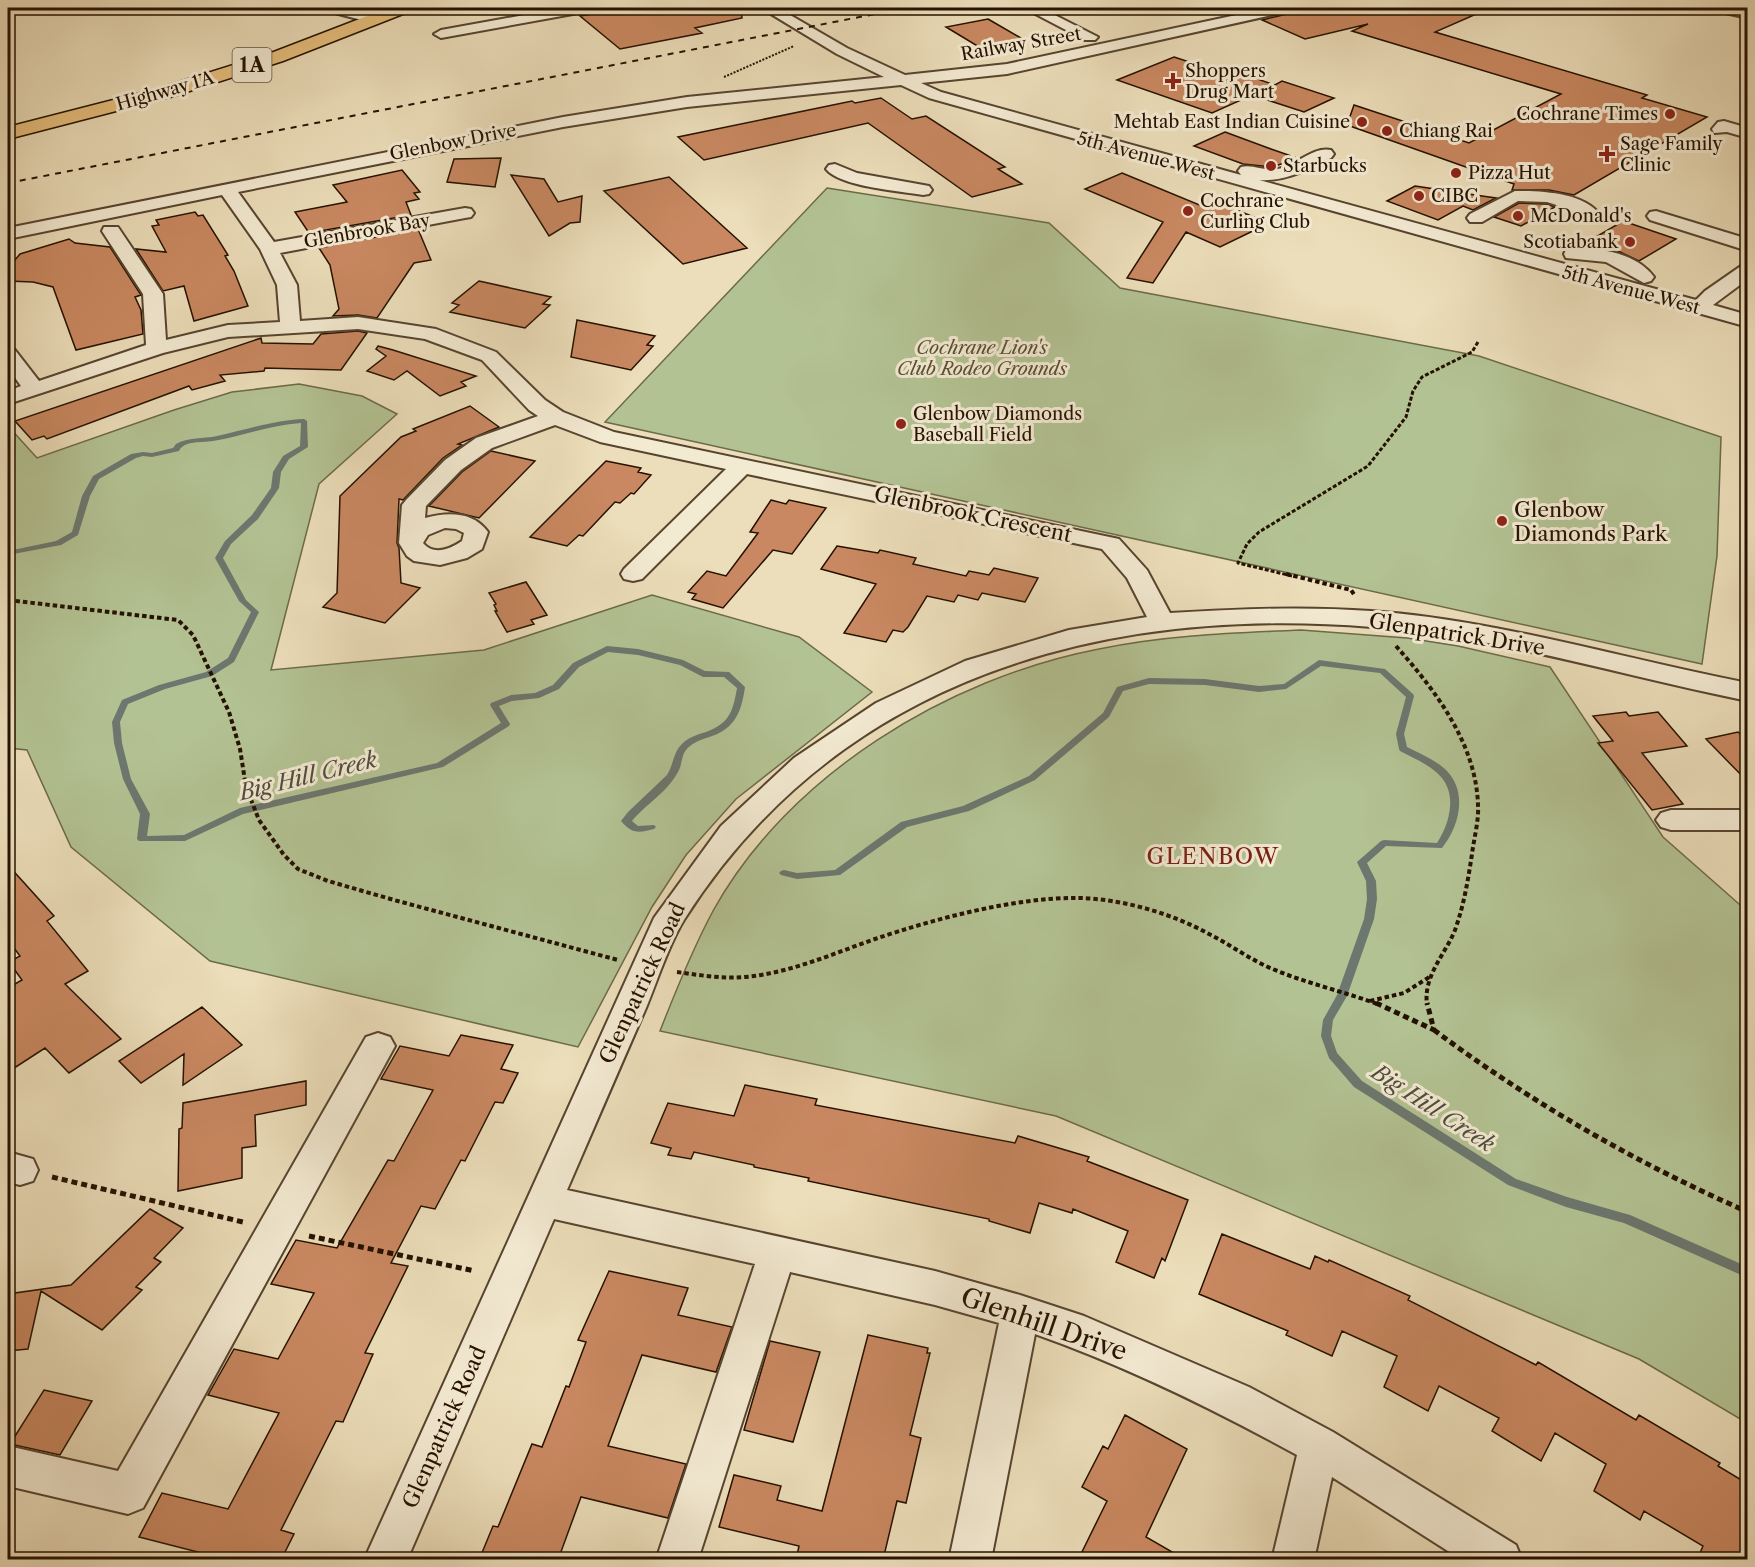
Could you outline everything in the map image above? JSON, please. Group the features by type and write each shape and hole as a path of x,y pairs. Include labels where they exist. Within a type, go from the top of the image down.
{"main road":[{"name":"Highway 1A","path":"8,133 97,110 365,13 402,8"}],"street":[{"path":"332,8 365,13"},
{"path":"441,34 542,11 579,8"},
{"name":"5th Avenue West","path":"768,8 842,63 903,80 935,95 1748,321"},
{"path":"1031,8 1090,37"},
{"name":"Railway Street","path":"903,80 1007,69 1286,8"},
{"path":"1721,8 1748,14"},
{"path":"775,93 820,82 842,63"},
{"path":"1007,69 979,84 976,91 978,98 997,110 1035,124"},
{"name":"Glenbow Drive","path":"8,233 563,122 687,102 903,80"},
{"path":"1720,129 1724,126 1748,133"},
{"path":"1167,147 1198,152 1266,177 1277,177 1325,154"},
{"path":"835,169 852,177 923,190"},
{"path":"226,188 269,249 288,285 290,326"},
{"path":"1476,218 1515,196 1532,196 1588,214"},
{"name":"Glenbrook Bay","path":"269,249 465,213"},
{"path":"1656,216 1748,245"},
{"path":"111,231 153,294 156,348"},
{"path":"1528,261 1545,248"},
{"path":"1573,254 1594,253 1635,267 1644,277"},
{"path":"1699,308 1712,295 1748,270"},
{"name":"Glenbrook Crescent","path":"8,398 156,348 228,331 358,323 429,333 489,356 537,405 555,417 608,437 1110,544 1138,575 1162,621"},
{"path":"8,354 34,389"},
{"path":"412,537 414,505 453,465 484,443 555,417"},
{"path":"633,574 743,465"},
{"name":"Glenpatrick Drive","path":"1162,621 1205,617 1285,615 1394,622 1472,633 1748,692"},
{"name":"Glenpatrick Road","path":"385,1560 669,918 718,846 760,802 838,738 938,682 992,660 1034,647 1162,621"},
{"path":"1671,820 1748,820"},
{"path":"8,1466 128,1494 378,1046"},
{"name":"Glenhill Drive","path":"544,1201 935,1288 1020,1312 1084,1334 1234,1400 1319,1446 1501,1560"},
{"path":"677,1560 778,1252"},
{"path":"970,1560 1020,1312"},
{"path":"1293,1560 1319,1446"}],"path":[{"path":"719,79 776,52 802,44"},
{"path":"1360,605 1351,590 1238,563 1247,544 1258,532 1368,466 1406,417 1413,390 1422,377 1430,370 1472,352 1478,342"},
{"path":"8,600 178,620 194,635 229,712 240,749 246,787 259,820 284,855 298,870 328,881 618,960"},
{"path":"1395,644 1432,689 1466,748 1474,773 1478,804 1469,878 1460,918 1448,949 1426,989 1426,999 1434,1030"},
{"path":"673,971 721,977 753,976 855,948 912,928 1014,905 1080,898 1118,903 1188,923 1267,967 1318,986 1369,1001 1416,1020 1434,1030 1513,1087 1623,1152 1701,1192 1748,1212"},
{"path":"1369,1001 1404,993 1432,975"}],"green space":[{"name":"Cochrane Lion's Club Rodeo Grounds","path":"827,188 1049,223 1120,288 1479,356 1721,437 1717,556 1702,664 605,422"},
{"path":"299,384 362,396 397,414 319,484 271,670 484,650 652,595 799,637 872,692 736,799 686,855 652,907 578,1047 210,961 71,847 27,750 8,748 8,426 37,458 232,392"},
{"path":"1301,630 1407,638 1458,646 1550,667 1663,837 1747,911 1747,1423 1639,1359 1056,1116 660,1031 705,926 745,862 784,817 828,776 878,740 930,709 986,683 1042,663 1124,644 1200,635"}],"building":[{"path":"627,8 741,8 742,18 695,28 702,33 620,49 580,16"},
{"path":"1295,8 1397,8 1398,11 1406,8 1490,8 1435,32 1647,95 1642,98 1707,117 1574,195 1549,190 1512,190 1514,184 1347,125 1354,105 1469,143 1561,94 1352,31 1368,24 1305,39 1262,20 1291,13"},
{"path":"988,19 1026,41 984,50 946,27"},
{"path":"1174,57 1235,77 1243,74 1275,85 1282,81 1334,98 1304,112 1252,95 1212,113 1117,80"},
{"path":"881,98 912,119 926,116 1005,167 998,169 1022,184 972,197 868,123 704,160 678,137 852,101 855,103"},
{"path":"1225,132 1297,158 1273,167 1243,164 1194,146"},
{"path":"501,158 495,187 447,182 454,159"},
{"path":"402,170 420,192 414,193 419,199 406,202 411,215 309,233 295,212 347,202 333,185"},
{"name":"Cochrane Curling Club","path":"1122,173 1209,209 1222,204 1259,219 1247,225 1257,229 1220,247 1186,232 1153,283 1127,278 1163,222 1085,189"},
{"path":"511,175 544,179 558,202 582,196 580,222 570,223 549,236"},
{"path":"669,177 747,248 683,264 604,191"},
{"path":"1415,186 1496,198 1473,210 1463,206 1438,220 1387,201"},
{"name":"McDonald's","path":"1519,203 1547,204 1555,207 1521,226 1494,217"},
{"path":"195,212 198,216 203,215 228,255 225,256 234,271 248,306 194,321 184,286 163,291 136,249 166,252 152,226 159,225 156,220"},
{"name":"Scotiabank","path":"1623,221 1676,239 1639,261 1618,251 1584,244"},
{"path":"418,229 431,260 414,263 377,318 358,315 333,316 339,309 330,265 319,248"},
{"path":"69,239 75,243 110,247 141,295 135,297 141,310 143,334 76,350 53,287 33,282 8,281 8,268 20,254"},
{"path":"479,281 551,297 543,304 550,305 525,328 450,312 459,305 452,303"},
{"path":"577,320 655,336 647,345 653,346 631,370 571,357"},
{"path":"358,331 367,333 341,370 265,368 264,371 220,375 225,381 192,390 189,386 47,439 44,436 32,440 15,421 261,338 262,343 313,344 321,334"},
{"path":"378,346 476,376 461,382 466,386 440,396 407,371 394,380 367,371 386,356 376,349"},
{"path":"470,406 499,427 458,444 462,445 443,458 403,500 399,499 397,543 401,583 420,588 385,623 323,607 337,593 340,496 401,437 416,431 413,429"},
{"path":"491,451 535,461 479,518 429,506 462,472"},
{"path":"606,461 641,468 638,472 651,475 634,494 631,493 620,503 615,502 583,536 579,535 567,546 530,537"},
{"path":"771,500 786,504 789,500 826,508 792,554 773,550 723,608 692,599 696,594 688,592 707,571 726,576 758,533 750,532"},
{"path":"837,546 878,553 880,550 916,558 913,564 966,576 969,571 989,575 994,568 1038,578 1025,602 982,593 978,600 958,595 954,602 927,596 908,627 903,632 893,630 886,642 844,633 876,584 821,569"},
{"path":"526,582 547,615 531,620 534,624 507,632 495,611 497,611 494,605 496,604 489,593"},
{"path":"1626,712 1629,716 1658,712 1687,746 1642,753 1683,804 1652,810 1598,743 1613,741 1593,716"},
{"path":"1738,732 1748,741 1748,782 1706,739"},
{"path":"8,865 54,916 47,921 88,971 65,984 121,1039 69,1073 45,1048 8,1072 8,988 22,980 9,962 20,956 8,940"},
{"path":"202,1007 242,1045 183,1085 184,1054 141,1083 119,1061"},
{"path":"461,1035 513,1045 501,1069 518,1073 503,1103 495,1102 465,1161 461,1160 435,1209 421,1206 391,1263 408,1266 365,1353 373,1354 343,1422 336,1421 281,1530 294,1534 281,1560 229,1560 139,1537 162,1493 228,1509 279,1413 208,1395 234,1349 278,1359 314,1293 271,1284 296,1240 337,1248 388,1160 394,1161 433,1090 381,1079 400,1046 449,1056"},
{"path":"306,1081 306,1105 255,1115 256,1146 242,1148 242,1178 178,1191 179,1129 182,1128 183,1103"},
{"path":"745,1085 817,1099 815,1105 1015,1143 1018,1136 1089,1157 1087,1161 1188,1200 1165,1261 1162,1258 1154,1278 1116,1262 1128,1231 1073,1209 1072,1213 1039,1203 1030,1233 989,1221 989,1219 808,1181 809,1178 694,1152 691,1159 668,1155 671,1148 651,1143 668,1103 734,1116"},
{"path":"150,1209 183,1228 154,1258 161,1262 136,1287 142,1290 102,1330 41,1291 28,1349 8,1351 8,1294 71,1285"},
{"path":"1222,1234 1310,1269 1315,1256 1328,1262 1329,1260 1410,1296 1408,1300 1536,1365 1538,1362 1636,1420 1639,1415 1720,1463 1718,1466 1748,1484 1748,1560 1697,1560 1703,1546 1644,1511 1640,1520 1594,1491 1606,1464 1555,1433 1541,1461 1492,1431 1499,1418 1439,1386 1428,1411 1384,1387 1397,1356 1342,1331 1332,1356 1286,1335 1288,1331 1199,1294"},
{"path":"609,1271 688,1288 678,1315 732,1327 716,1372 642,1355 608,1446 686,1464 668,1518 581,1497 558,1560 479,1560 493,1526 498,1527 532,1444 542,1447 566,1386 569,1387 586,1342 578,1340"},
{"path":"868,1335 928,1348 927,1353 930,1353 910,1435 921,1438 906,1503 897,1501 883,1560 796,1560 799,1546 719,1527 734,1475 781,1486 777,1500 822,1511"},
{"path":"770,1341 820,1352 793,1442 744,1430"},
{"path":"44,1390 92,1401 60,1455 10,1444"},
{"path":"1125,1415 1187,1449 1146,1537 1186,1560 1078,1560 1107,1501 1082,1487 1103,1446 1108,1449"}],"waterway":[{"name":"Big Hill Creek","path":"8,553 58,543 75,533 86,496 96,478 134,456 152,455 176,449 178,445 186,442 214,439 278,424 304,421 304,447 286,458 277,472 275,488 255,517 228,543 219,558 243,601 255,612 231,660 209,674 162,687 125,702 116,722 118,743 127,779 145,814 142,839 185,838 240,811 440,765 506,724 494,705 511,698 536,696 556,687 576,665 607,649 638,652 683,663 703,674 726,674 741,687 738,706 732,719 724,727 687,744 679,753 675,769 670,777 626,821 636,829 651,827"},
{"name":"Big Hill Creek","path":"784,873 797,876 837,873 904,824 966,809 1032,778 1106,715 1120,689 1149,681 1205,682 1259,689 1286,686 1319,663 1382,671 1410,696 1400,734 1403,749 1434,766 1449,779 1455,799 1454,812 1449,830 1439,846 1384,843 1362,862 1371,881 1372,899 1369,919 1342,996 1328,1020 1326,1036 1333,1055 1358,1084 1512,1182 1566,1202 1626,1219 1748,1273"}],"railway":[{"path":"8,183 906,8"}],"place":[{"name":"Shoppers Drug Mart","path":"1173,81"},
{"name":"Cochrane Times","path":"1670,114"},
{"name":"Mehtab East Indian Cuisine","path":"1362,122"},
{"name":"Chiang Rai","path":"1387,131"},
{"name":"Sage Family Clinic","path":"1607,154"},
{"name":"Starbucks","path":"1271,166"},
{"name":"Pizza Hut","path":"1456,173"},
{"name":"CIBC","path":"1419,196"},
{"name":"Cochrane Curling Club","path":"1188,211"},
{"name":"McDonald's","path":"1518,216"},
{"name":"Scotiabank","path":"1630,242"},
{"name":"Glenbow Diamonds Baseball Field","path":"901,424"},
{"name":"Glenbow Diamonds Park","path":"1502,521"}],"district":[{"name":"GLENBOW","path":"1213,856"}]}
